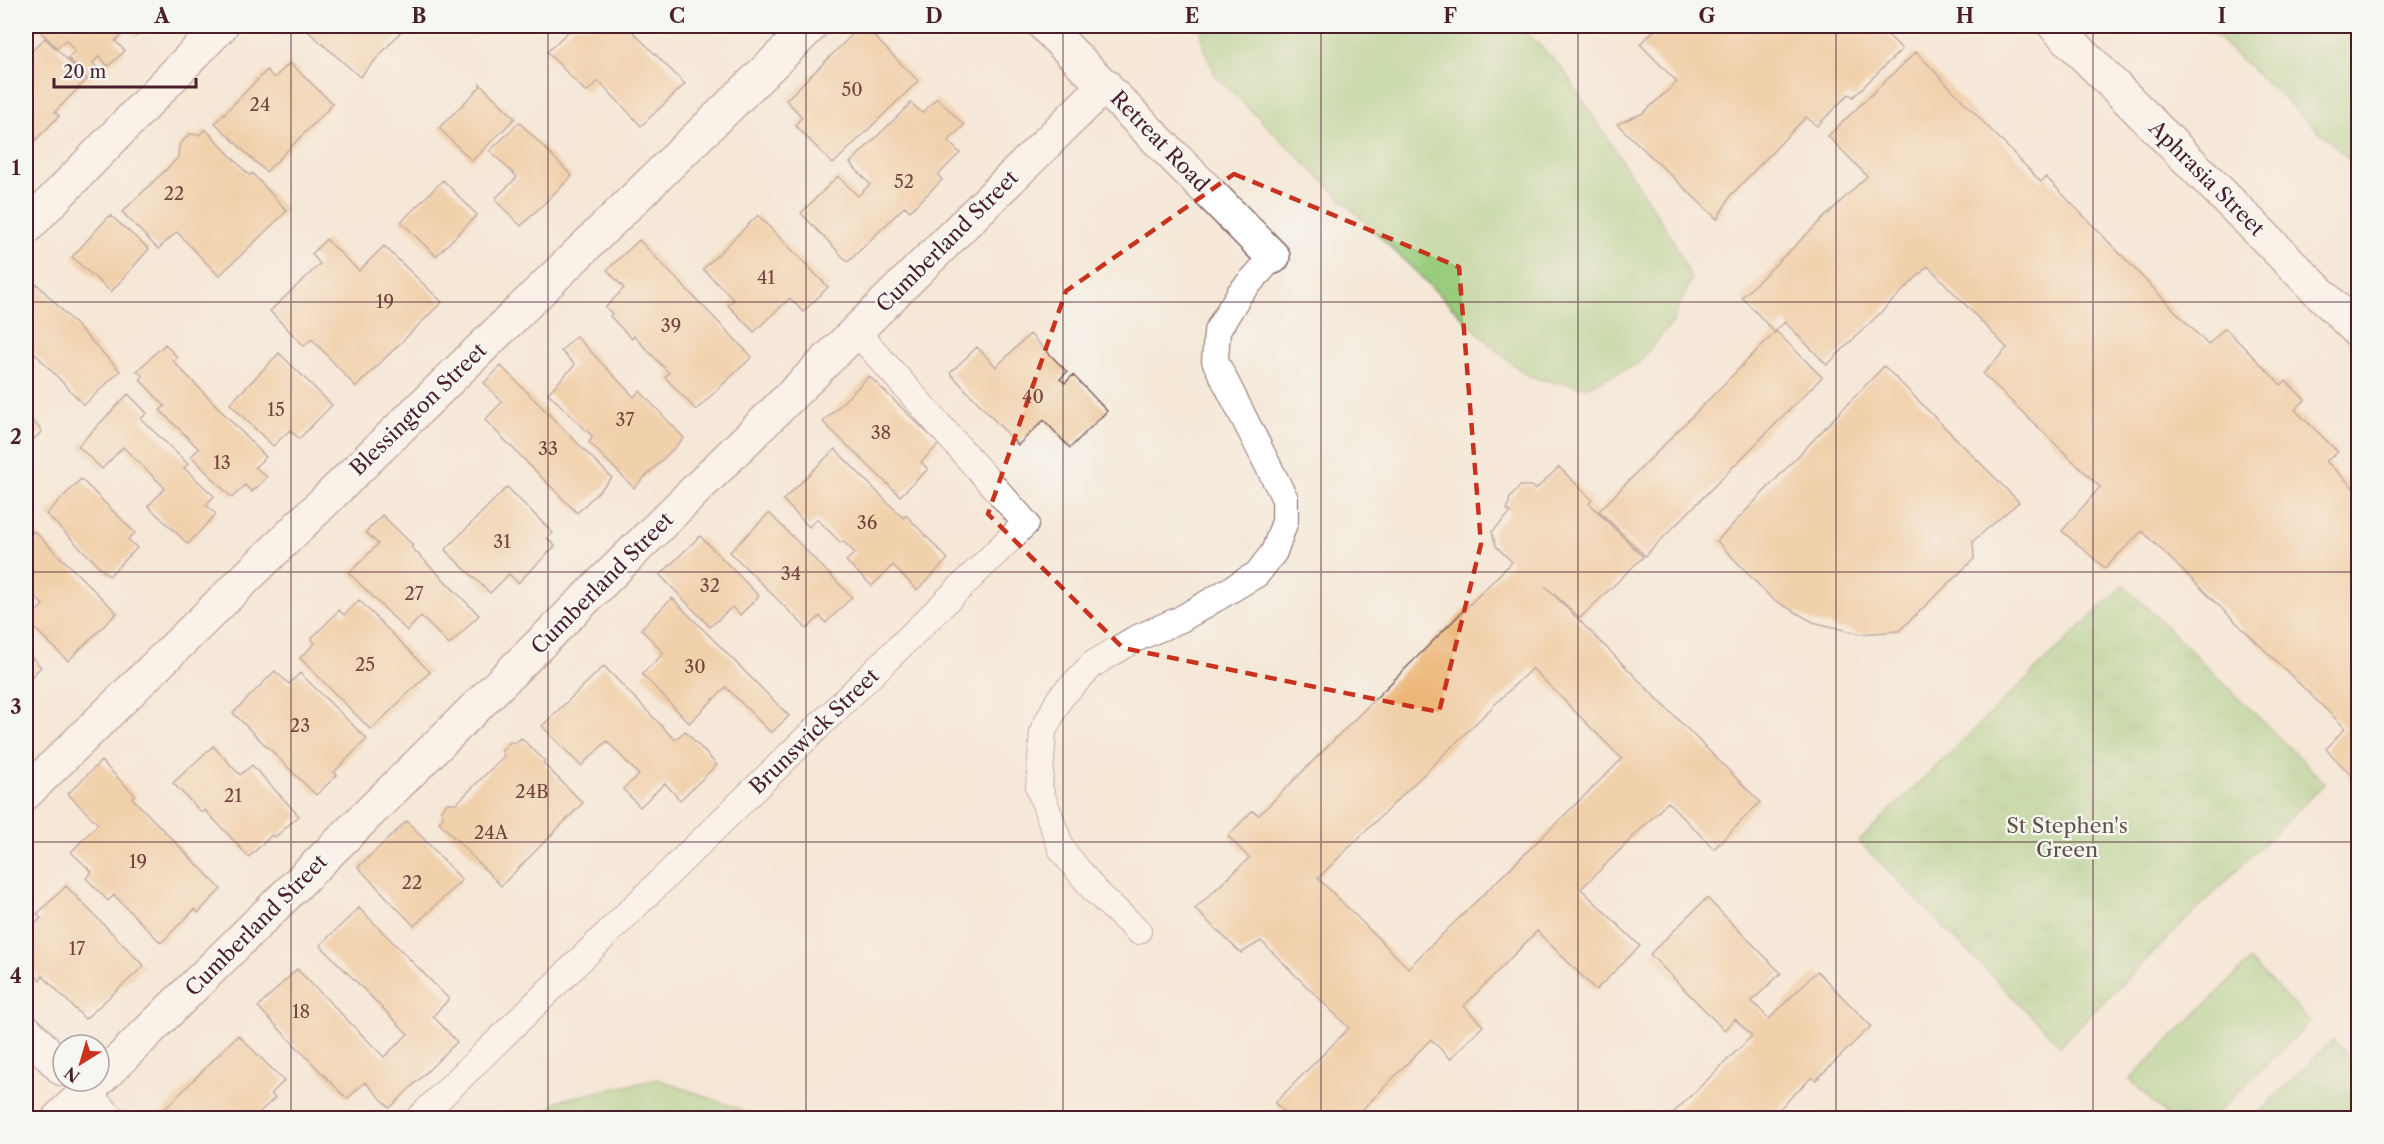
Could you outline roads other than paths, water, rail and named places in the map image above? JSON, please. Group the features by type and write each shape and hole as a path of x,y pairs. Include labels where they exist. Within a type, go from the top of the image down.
{"street":[{"path":"26,228 221,26"},
{"name":"Blessington Street","path":"26,794 811,26"},
{"name":"Aphrasia Street","path":"2055,26 2358,331"},
{"name":"Retreat Road","path":"1057,29 1105,85 1273,257"},
{"name":"Cumberland Street","path":"111,1063 1105,85"},
{"path":"26,1031 51,1057"},
{"name":"Cumberland Street","path":"59,1119 82,1093"}],"lane":[{"path":"1138,931 1095,891 1062,850 1039,788 1043,731 1060,698 1093,664 1135,639 1181,619 1224,595 1257,574 1274,552 1285,521 1285,499 1215,361 1217,331 1240,293 1273,257"},
{"name":"Brunswick Street","path":"419,1119 1026,523 856,331"},
{"path":"95,1093 111,1119"}],"park label":[{"name":"St Stephen's Green","path":"2067,837"}]}
